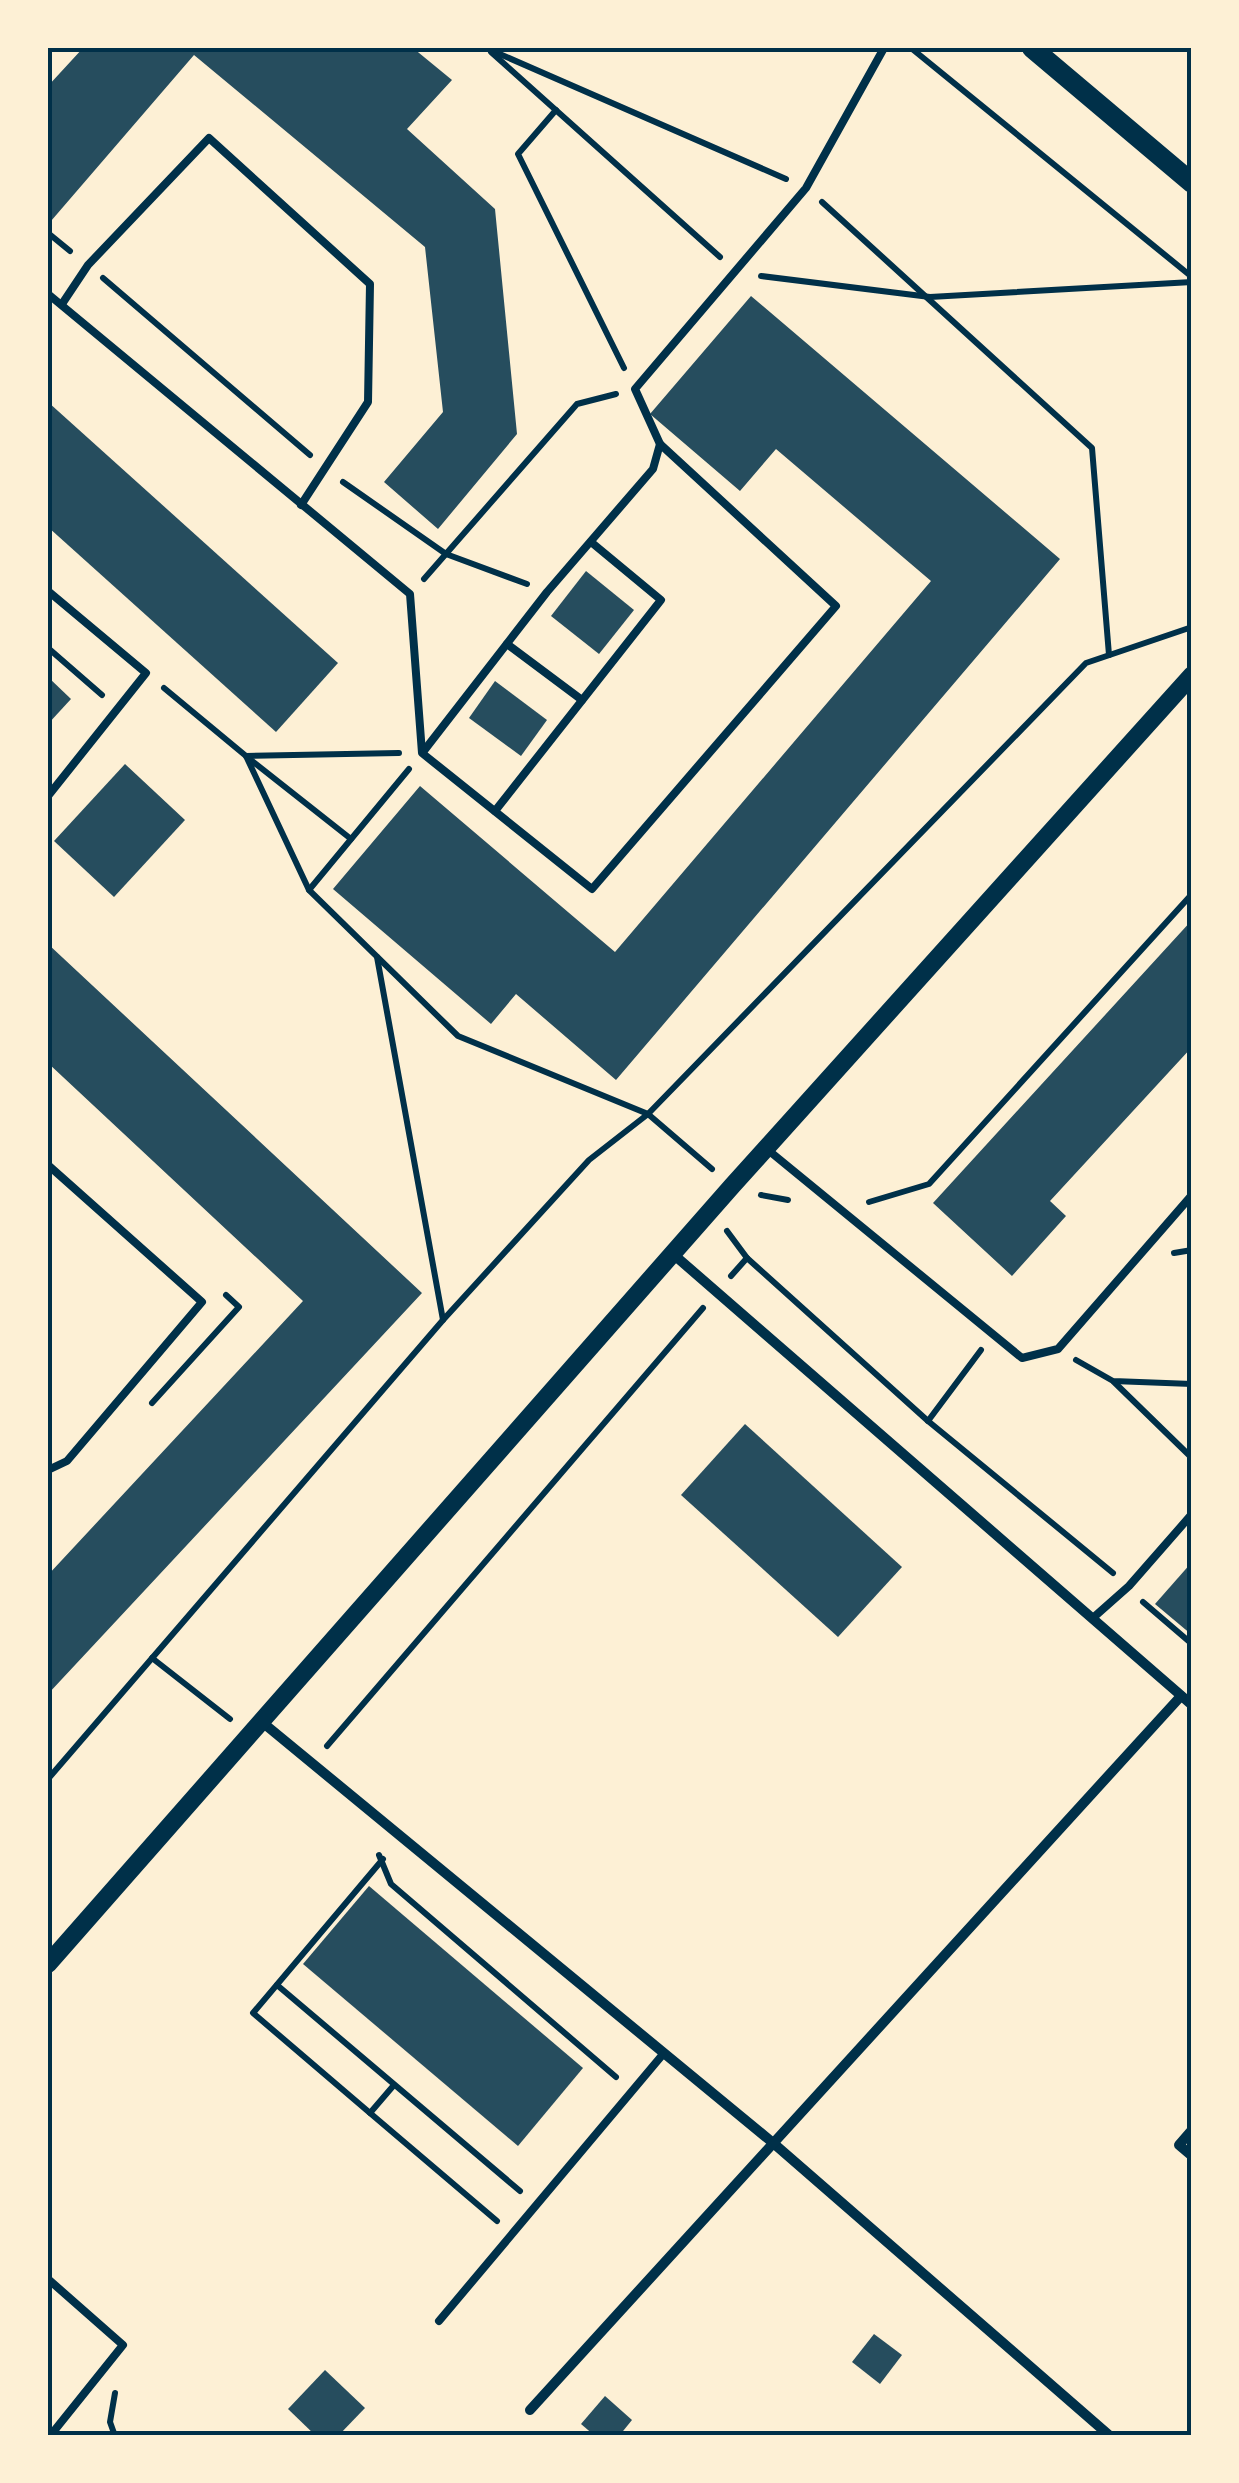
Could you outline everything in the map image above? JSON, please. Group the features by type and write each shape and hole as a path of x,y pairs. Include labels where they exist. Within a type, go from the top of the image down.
{"main road":[{"path":"1032,48 1192,183"}],"street":[{"path":"48,1964 732,1186 1192,675"},
{"path":"673,1254 1192,1706"},
{"path":"530,2410 1181,1696"},
{"path":"256,1729 312,1763 772,2142 1110,2436"},
{"path":"1192,2130 1179,2145 1192,2156"}],"lane":[{"path":"48,294 410,594 422,753 592,889 836,606 660,444 635,389 738,273 806,188 884,48"},
{"path":"62,304 88,265 208,138 370,284 368,402 327,471 301,505"},
{"path":"422,753 547,592 652,469 660,444"},
{"path":"495,812 660,600 590,542"},
{"path":"48,591 146,673 48,796"},
{"path":"507,644 582,700"},
{"path":"768,1150 845,1209 1022,1358 1058,1349 1192,1195"},
{"path":"48,1165 202,1302 67,1461 48,1470"},
{"path":"1094,1617 1130,1586 1192,1514"},
{"path":"439,2321 664,2053"},
{"path":"48,2279 123,2345 50,2436"}],"path":[{"path":"1109,655 1092,448 930,297 806,188 486,48 738,273 930,297 1192,280"},
{"path":"911,48 1192,280"},
{"path":"410,594 577,404 635,389 518,154 556,110"},
{"path":"48,233 327,471 446,554 547,592"},
{"path":"48,1779 443,1320 589,1160 648,1114 1086,663 1192,627"},
{"path":"48,648 118,709"},
{"path":"146,673 352,839"},
{"path":"246,756 422,753"},
{"path":"309,890 422,753"},
{"path":"246,756 309,890 458,1036 648,1114 732,1186 791,1200"},
{"path":"845,1209 929,1184 1192,894"},
{"path":"376,956 443,1320"},
{"path":"736,1220 726,1234 747,1258 928,1420 1130,1586 1192,1644"},
{"path":"312,1763 747,1258"},
{"path":"147,1409 239,1307 224,1294"},
{"path":"928,1420 993,1334"},
{"path":"1058,1349 1113,1380 1192,1458"},
{"path":"1113,1380 1192,1384"},
{"path":"152,1658 256,1729"},
{"path":"369,1846 383,1859 391,1884 632,2091"},
{"path":"383,1859 252,2013 512,2233"},
{"path":"276,1986 536,2205"},
{"path":"370,2112 394,2085"}],"building":[{"path":"83,48 413,48 452,80 407,129 495,209 517,434 438,529 384,482 443,412 425,247 194,55 51,221 48,86"},
{"path":"751,296 1060,559 616,1080 516,994 491,1024 333,889 420,786 615,952 931,581 776,449 740,491 650,414"},
{"path":"48,402 338,663 276,732 48,527"},
{"path":"586,571 634,610 599,654 551,616"},
{"path":"48,677 71,699 48,724"},
{"path":"495,681 547,720 521,756 469,718"},
{"path":"125,764 185,820 114,897 54,841"},
{"path":"1192,920 1192,1047 1050,1201 1066,1216 1012,1276 933,1203"},
{"path":"48,944 422,1293 48,1694 48,1575 303,1301 48,1063"},
{"path":"745,1424 902,1567 838,1637 681,1495"},
{"path":"1192,1562 1192,1635 1155,1604"},
{"path":"369,1886 583,2068 518,2146 303,1964"},
{"path":"874,2334 902,2355 880,2384 852,2362"},
{"path":"325,2370 365,2408 338,2436 316,2436 288,2409"},
{"path":"605,2396 632,2420 619,2436 595,2436 581,2424"}]}
